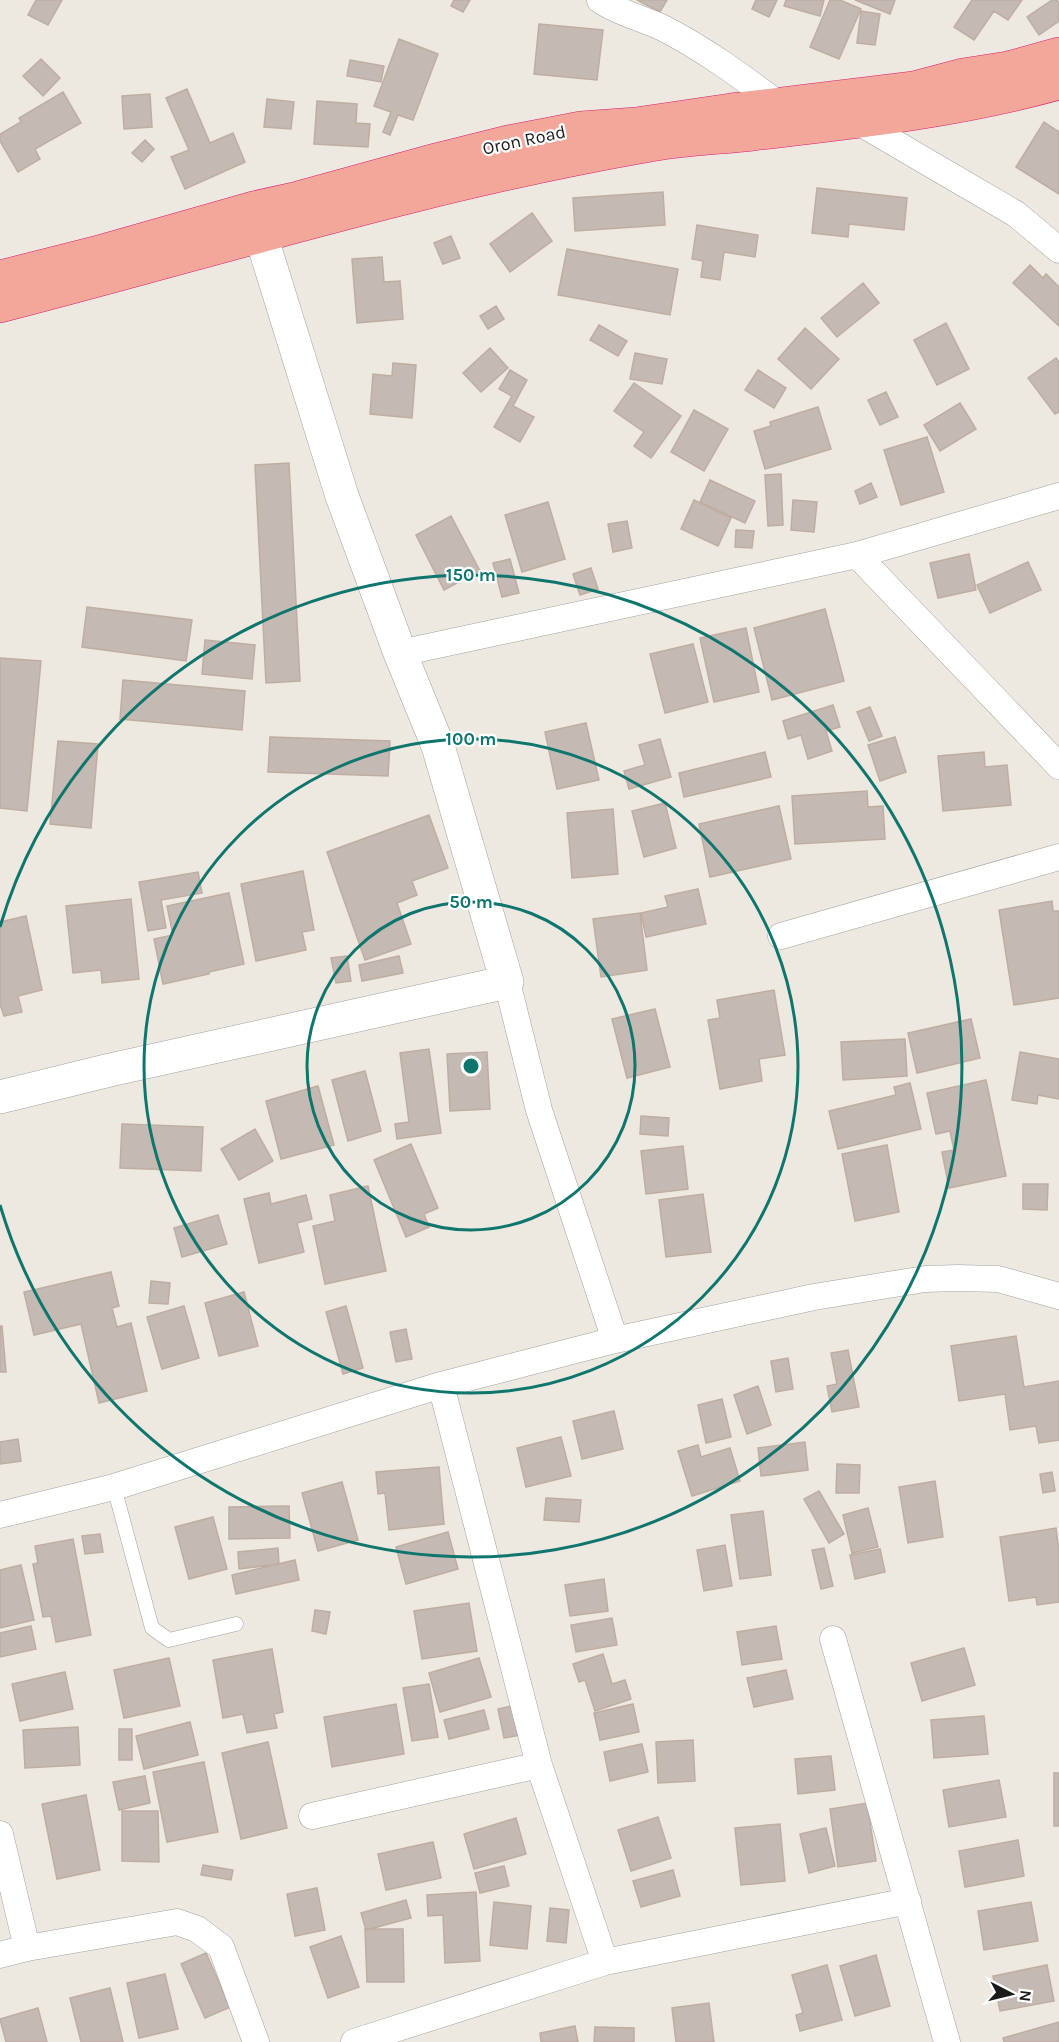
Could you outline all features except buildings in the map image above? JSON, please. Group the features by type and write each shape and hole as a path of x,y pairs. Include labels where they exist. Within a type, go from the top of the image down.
{"highway":[{"name":"Oron Road","path":"0,306 101,280 256,221 298,198 518,140 581,128 636,124 914,88 963,75 1008,68 1059,54"},
{"name":"Oron Road","path":"0,277 95,253 648,145 945,110 1013,96 1059,83"}],"street":[{"path":"600,0 610,7 662,28 723,63 778,104"},
{"path":"857,121 1016,214 1059,250"},
{"path":"256,221 342,496 400,653 438,746 507,982 538,1110 615,1340"},
{"path":"400,653 857,555 1059,496"},
{"path":"857,555 1059,766"},
{"path":"781,936 1059,857"},
{"path":"0,1097 110,1070 507,982"},
{"path":"0,1515 114,1487 441,1385 615,1340 814,1297 925,1279 998,1279 1059,1296"},
{"path":"441,1385 539,1765 605,1962"},
{"path":"832,1639 947,2042"},
{"path":"312,1816 539,1765"},
{"path":"0,1834 27,1948"},
{"path":"354,2042 605,1962 908,1901"},
{"path":"0,1955 27,1948 177,1922 197,1929 221,1947 256,2042"}],"lane":[{"path":"114,1487 152,1628 169,1640 236,1624"}]}
